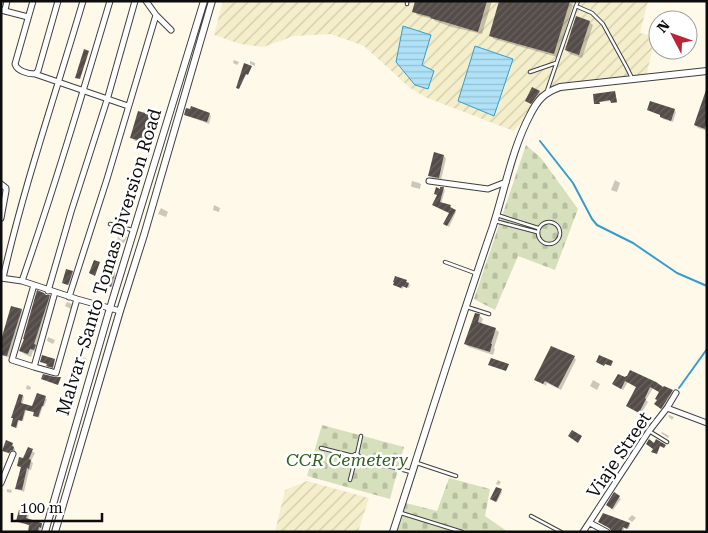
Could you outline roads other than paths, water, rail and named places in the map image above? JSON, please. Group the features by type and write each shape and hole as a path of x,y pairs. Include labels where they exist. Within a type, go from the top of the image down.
{"street":[{"path":"8,1 3,10 28,18"},
{"path":"33,1 15,64 16,68 128,106"},
{"path":"35,74 38,71 58,1"},
{"path":"84,1 2,278 22,281 77,300 120,311"},
{"path":"22,281 110,1"},
{"path":"48,290 107,100 135,1"},
{"path":"146,1 156,15 171,30"},
{"name":"Malvar–Santo Tomas Diversion Road","path":"45,532 133,231 204,1"},
{"name":"Malvar–Santo Tomas Diversion Road","path":"55,532 212,1"},
{"path":"69,297 156,15"},
{"path":"393,532 476,274 496,218 517,147 530,114 547,92 560,87 707,71"},
{"path":"429,180 488,190 506,182"},
{"path":"1,184 6,188 6,191 1,218"},
{"path":"34,285 12,360 56,373 77,300"},
{"path":"34,367 55,292"},
{"name":"Viaje Street","path":"583,532 676,393"},
{"path":"667,408 707,423"},
{"path":"1,483 13,454"},
{"path":"590,523 607,532"}],"lane":[{"path":"547,92 578,1"},
{"path":"576,6 592,13 602,24 632,80"},
{"path":"530,72 556,64"},
{"path":"496,218 538,230"},
{"path":"545,223 553,223 559,229 559,238 553,244 545,244 538,239 538,230 545,223"},
{"path":"110,224 133,231"},
{"path":"445,262 476,274"},
{"path":"466,307 490,314"},
{"path":"649,432 667,442"},
{"path":"359,458 357,454 360,436"},
{"path":"321,448 353,456 357,454"},
{"path":"350,480 355,460 353,456"},
{"path":"355,460 359,458 413,472"},
{"path":"416,462 456,476"},
{"path":"399,513 462,532"},
{"path":"530,516 561,532"}],"water":[{"path":"403,26 431,35 422,65 434,71 428,89 415,85 396,62"},
{"path":"475,46 513,59 494,116 458,101"}],"waterway":[{"path":"540,141 573,183 597,225 633,243 677,273 707,286"},
{"path":"679,388 707,349"}],"park label":[{"name":"CCR Cemetery","path":"347,460"}]}
